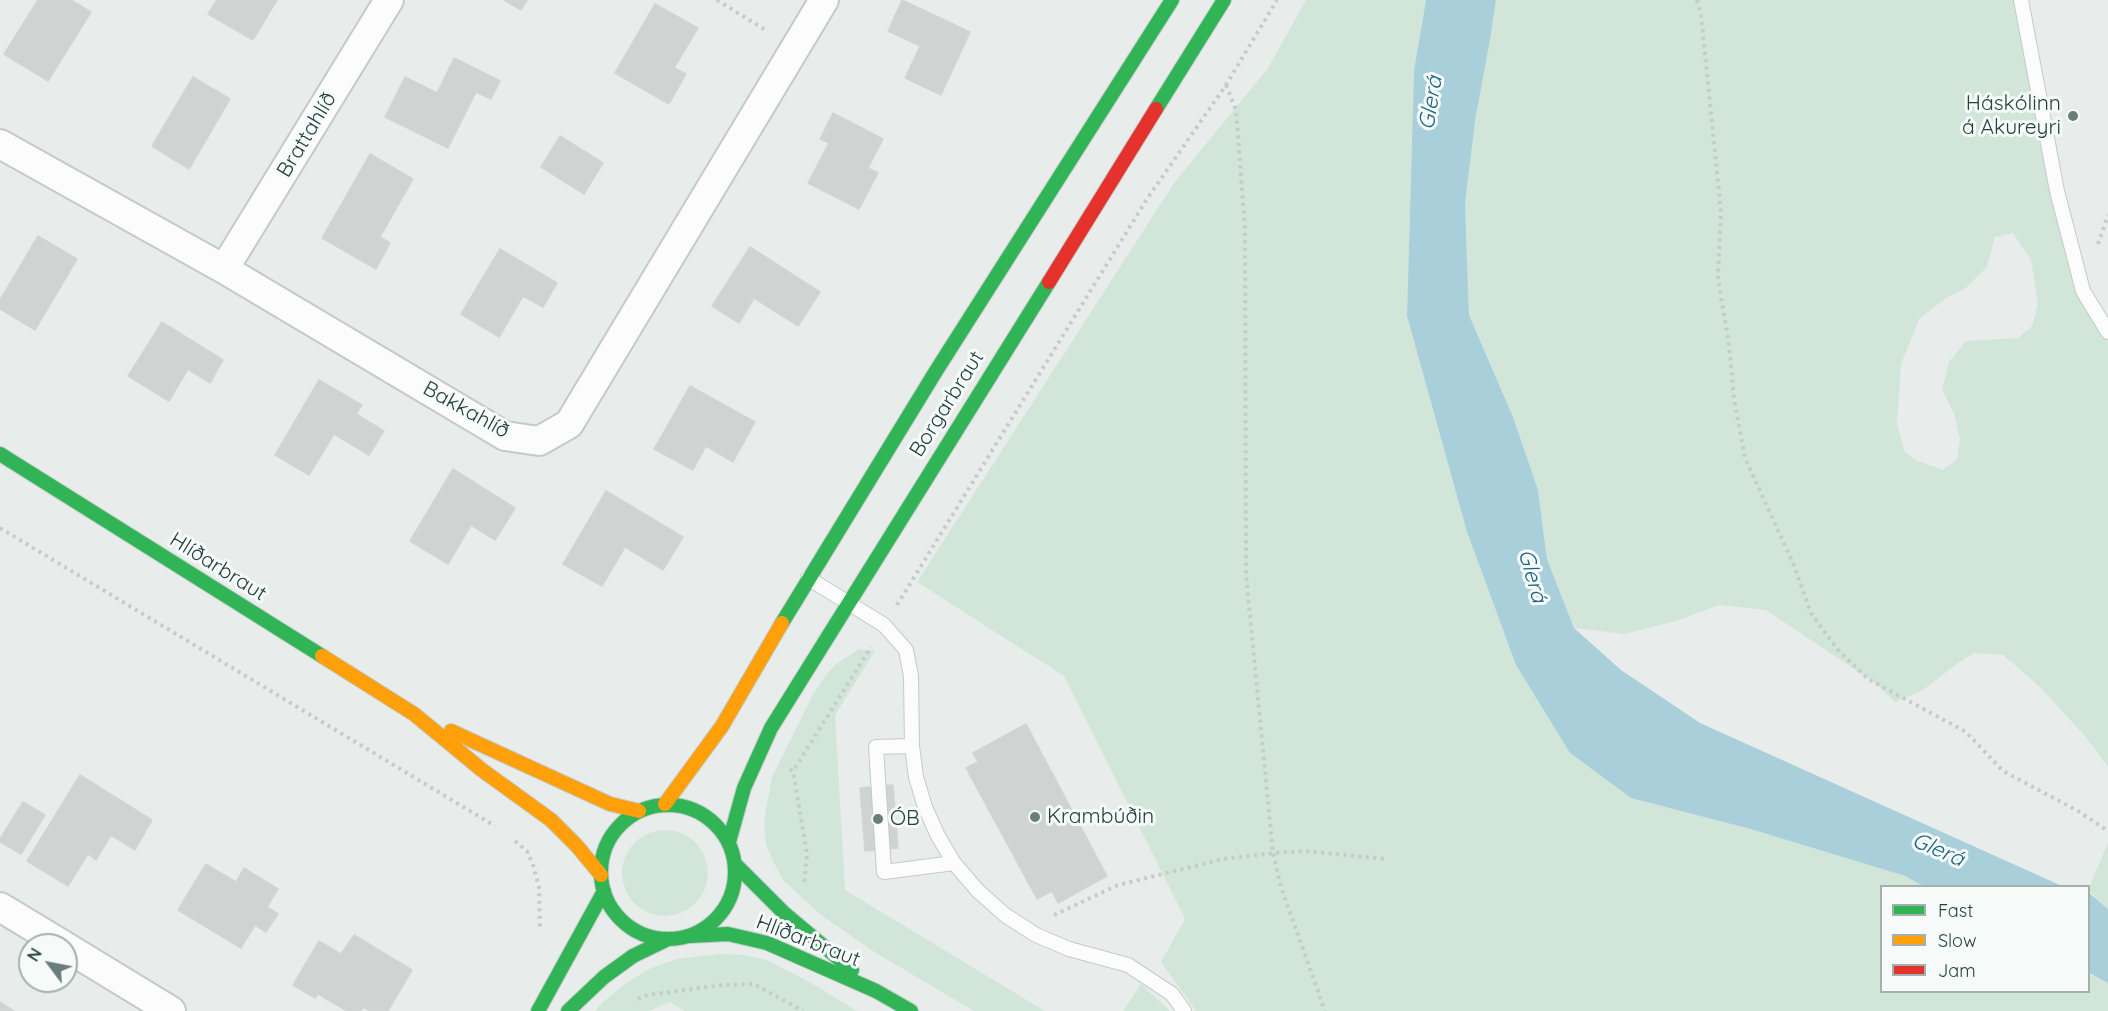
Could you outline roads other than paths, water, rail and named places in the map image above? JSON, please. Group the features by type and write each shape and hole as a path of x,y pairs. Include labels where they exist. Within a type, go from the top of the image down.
{"street":[{"name":"Brattahlíð","path":"224,269 389,0"},
{"name":"Bakkahlíð","path":"0,144 224,269 505,436 539,441 569,423 824,0"},
{"name":"Borgarbraut","path":"665,804 722,726 808,578 936,371 1172,0"},
{"name":"Borgarbraut","path":"729,842 744,788 771,728 1224,0"},
{"name":"Hlíðarbraut","path":"0,454 414,714 482,770 551,820 601,875"},
{"name":"Hlíðarbraut","path":"414,714 610,804 639,811"},
{"path":"568,1011 604,978 633,956 666,940 687,937 705,929 719,917 730,901 735,883 735,864 729,842 718,826 702,814 684,806 665,804 639,811 622,822 610,837 603,855 601,875 604,891 612,910 627,925 645,935 666,940"},
{"name":"Hlíðarbraut","path":"735,864 783,912 876,991"},
{"path":"538,1011 604,891"},
{"path":"0,907 43,933"},
{"name":"Hlíðarbraut","path":"687,937 728,934 767,943 876,991 911,1011"},
{"path":"78,955 171,1011"}],"lane":[{"path":"2021,0 2060,202 2083,291 2108,332"},
{"path":"808,578 885,625 906,650 911,676 912,746 916,777 925,807 938,836 954,863 978,891 1005,915 1026,929 1070,949 1128,965 1173,994 1184,1011"},
{"path":"912,746 876,747 884,872 954,863"}],"water":[{"name":"Glerá","path":"1426,0 1496,0 1475,121 1465,204 1469,315 1513,417 1538,490 1547,559 1574,628 1621,670 1700,723 2060,885 1921,885 1905,876 1754,830 1631,798 1570,753 1516,665 1467,532 1407,316 1414,70"},
{"path":"2090,894 2108,909 2108,983 2090,974"}],"place":[{"name":"Háskólinn á Akureyri","path":"2073,116"},
{"name":"Krambúðin","path":"1035,817"},
{"name":"ÓB","path":"878,819"}]}
